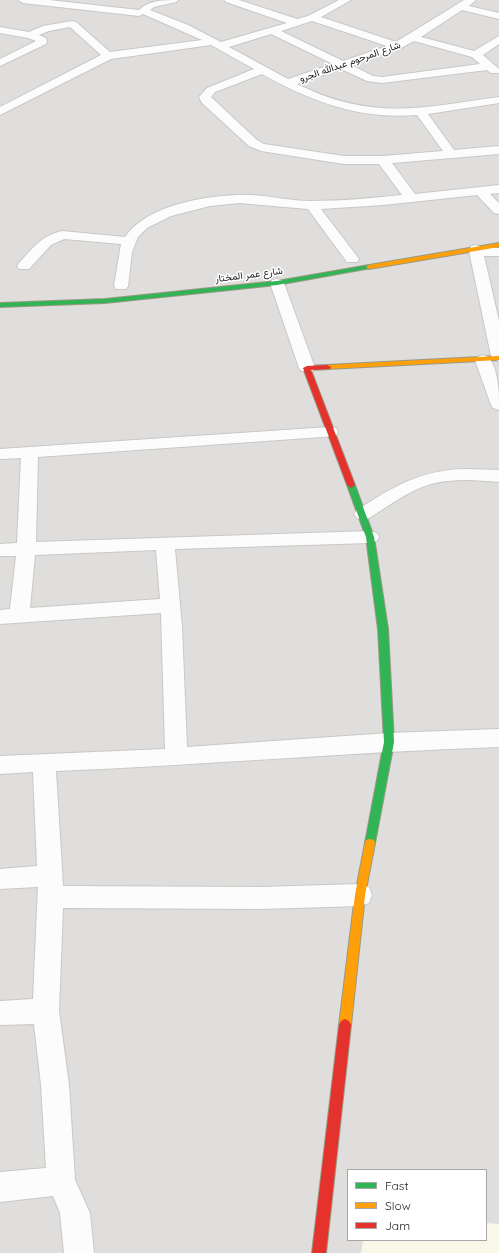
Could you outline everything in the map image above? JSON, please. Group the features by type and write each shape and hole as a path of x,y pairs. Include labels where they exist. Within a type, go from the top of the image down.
{"street":[{"path":"23,0 139,14"},
{"path":"101,0 114,11"},
{"path":"108,21 139,14 173,0"},
{"path":"229,0 298,23"},
{"path":"0,112 108,56 216,44 274,31 312,18 346,0"},
{"path":"138,2 262,70 333,103 363,110 393,113 420,112 499,100"},
{"path":"449,2 465,4 499,16"},
{"name":"شارع المرحوم عبدالله الجرو","path":"288,83 397,46 413,38 465,4"},
{"path":"312,18 397,46"},
{"path":"30,35 47,28 88,23"},
{"path":"72,24 108,56"},
{"path":"0,30 30,35 42,40 42,42 0,63"},
{"path":"274,31 341,66 371,79 377,80 490,66"},
{"path":"413,38 476,55 499,74"},
{"path":"476,55 499,39"},
{"path":"262,70 211,90 205,97 206,101 253,143 266,148 344,160 383,160 499,150"},
{"path":"7,96 22,100"},
{"path":"420,112 451,154"},
{"path":"383,160 411,198"},
{"path":"121,286 128,241 141,226 167,214 193,205 223,200 252,199 312,205 411,198 499,189"},
{"path":"480,191 499,210"},
{"path":"312,205 352,259"},
{"path":"24,266 46,242 62,235 128,241"},
{"name":"شارع عمر المختار","path":"0,305 105,301 277,283 499,245"},
{"path":"499,252 476,250 493,298 494,358 499,405"},
{"path":"277,283 330,432 363,514 370,537 383,629 389,742 360,895 319,1253"},
{"path":"307,368 494,358"},
{"path":"0,454 330,432"},
{"path":"30,452 26,549 9,616 170,605"},
{"path":"363,514 406,487 430,478 456,474 499,476"},
{"path":"0,550 370,537"},
{"path":"166,543 177,756"},
{"path":"0,765 177,756 389,742 499,738"},
{"path":"44,762 51,886 46,1011 55,1085 61,1181 75,1213 79,1253"},
{"path":"0,879 51,886 261,898 360,895"},
{"path":"0,1013 46,1011"},
{"path":"0,1187 61,1181"}],"shaded area":[{"path":"0,0 499,0 499,1253 0,1253"},
{"path":"487,1223 499,1224 499,1253 361,1253 363,1241 487,1241"}],"traffic: fast":[{"path":"0,305 105,301 277,283 369,267"},
{"path":"351,485 370,537 383,629 389,742 370,843"}],"traffic: slow":[{"path":"369,267 499,245"},
{"path":"327,367 499,358"},
{"path":"345,1025 360,895 370,843"}],"traffic: jam":[{"path":"327,367 307,368 351,485"},
{"path":"319,1253 345,1025"}]}
